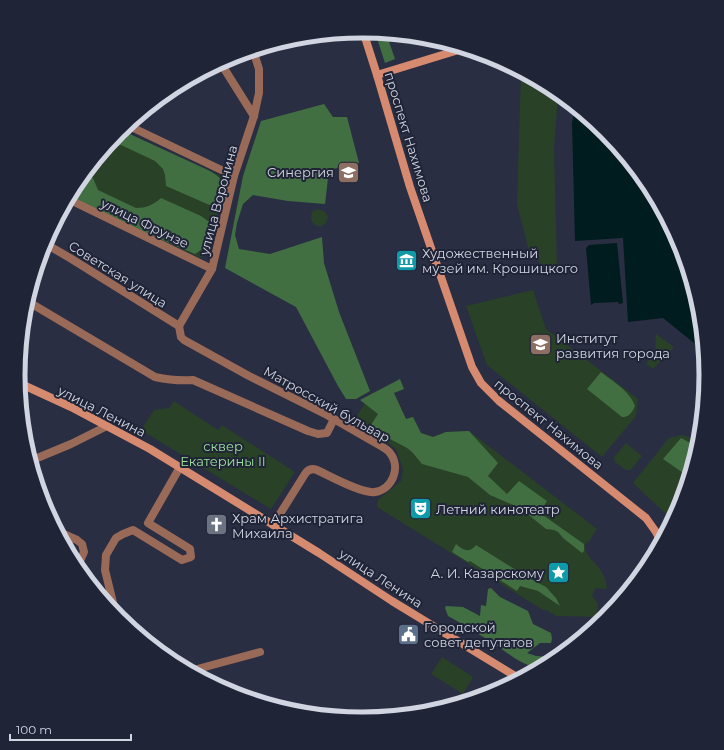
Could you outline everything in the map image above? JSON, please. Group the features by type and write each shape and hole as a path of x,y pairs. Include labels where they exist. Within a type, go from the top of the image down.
{"main road":[{"name":"проспект Нахимова","path":"365,38 410,187 472,368 481,383 499,401 646,518 658,536"},
{"path":"377,75 455,51"},
{"name":"улица Ленина","path":"26,386 150,449 319,553 392,601 514,675"}],"street":[{"name":"улица Воронина","path":"179,326 212,269 234,176 254,116 259,93 259,70 255,56"},
{"path":"224,68 254,116"},
{"path":"133,128 234,176"},
{"name":"улица Фрунзе","path":"73,201 212,269"},
{"name":"Советская улица","path":"50,247 70,258 179,326"},
{"path":"32,304 155,377 179,381 194,380 308,431 318,434 326,433 334,419"},
{"name":"Матросский бульвар","path":"179,326 181,337 187,342 249,376 334,419 387,449 391,454 396,468 392,481 382,490 374,492 363,491 318,470 309,470 304,474 273,526"},
{"path":"35,459 72,444 107,426"},
{"path":"113,601 105,570 106,556 116,538 123,534 133,530 182,560 191,557 190,549 148,523 180,467"},
{"path":"66,535 82,544 84,552 81,560"},
{"path":"197,669 260,652"}],"green space":[{"path":"377,39 388,39 395,59 385,63"},
{"path":"521,78 557,101 554,149 557,267 546,269 529,251 517,204"},
{"path":"324,104 333,117 347,117 359,163 329,170 325,204 288,201 253,195 243,204 235,235 239,249 270,254 322,237 324,263 339,312 370,391 356,399 346,399 296,307 225,268 243,176 261,121"},
{"path":"128,133 227,179 209,252 200,258 75,199 95,170"},
{"path":"128,133 215,174 222,181 221,194 216,207 166,186 163,169 155,161 121,145 115,146"},
{"path":"90,177 93,178 98,190 136,208 149,206 161,198 201,216 212,224 205,246 195,254 74,201"},
{"path":"317,209 324,211 328,216 326,223 320,227 315,225 311,219 312,212"},
{"path":"533,290 546,329 638,399 636,416 602,457 487,365 466,306"},
{"path":"656,334 674,347 653,369 646,364 655,351"},
{"path":"601,372 620,387 633,401 635,406 629,415 622,417 587,389"},
{"path":"400,379 404,389 394,393 406,419 413,417 421,433 433,437 446,432 469,431 498,463 488,476 507,494 519,481 547,501 540,513 584,544 584,551 582,553 563,538 558,532 546,529 520,508 490,495 468,477 422,464 407,448 369,428 378,414 360,400"},
{"path":"391,388 406,419 413,417 421,433 433,437 446,432 469,431 597,529 589,541 585,544 588,555 602,573 607,586 607,589 596,588 592,595 598,604 596,617 556,616 546,610 543,610 377,507 378,500 401,481 403,469 396,449 354,421 371,393"},
{"name":"cквер Екатерины II","path":"174,401 218,430 222,425 295,472 271,509 141,430 154,410 169,408"},
{"path":"682,435 693,438 688,462 667,517 633,483 669,438"},
{"path":"681,438 692,444 684,474 663,459"},
{"path":"626,443 642,456 631,470 626,470 615,462 614,457"},
{"path":"456,544 466,550 473,548 476,545 527,577 546,587 556,598 560,606 538,591 520,586 517,591 470,561 468,562 452,552"},
{"path":"491,588 500,597 528,611 533,624 551,633 551,643 540,643 527,653 536,656 546,657 531,666 527,665 448,616 445,608 446,606 463,607 480,616 481,605 486,606 488,589"},
{"path":"442,657 473,677 463,694 431,674"}],"shaded area":[{"path":"574,114 600,137 629,170 654,207 673,246 688,288 696,331 697,340 694,343 663,318 628,322 623,238 575,241 572,123"},
{"path":"617,243 623,303 594,303 591,305 586,248 589,245"}],"place":[{"name":"Синергия","path":"349,172"},
{"name":"Художественный музей им. Крошицкого","path":"406,260"},
{"name":"Институт развития города","path":"541,345"},
{"name":"Летний кинотеатр","path":"420,509"},
{"name":"Храм Архистратига Михаила","path":"217,525"},
{"name":"А. И. Казарскому","path":"559,573"},
{"name":"Городской совет депутатов","path":"409,634"}]}
